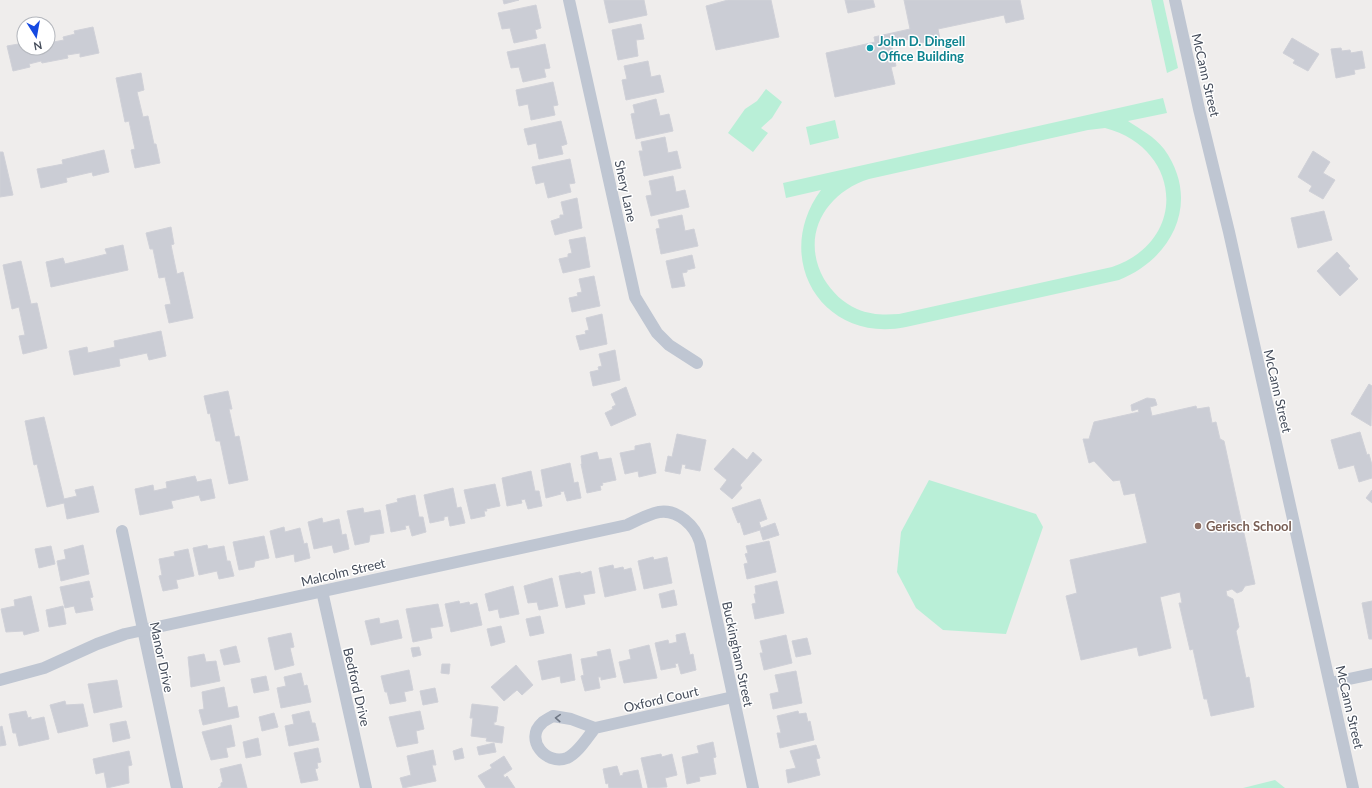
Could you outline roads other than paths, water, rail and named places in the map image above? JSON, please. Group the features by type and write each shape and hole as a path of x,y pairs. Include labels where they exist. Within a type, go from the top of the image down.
{"street":[{"name":"Shery Lane","path":"569,0 635,297 657,333 669,345 698,363"},
{"name":"McCann Street","path":"1175,0 1199,109 1229,232 1353,788"},
{"name":"Malcolm Street","path":"0,680 44,668 118,636 626,524 659,512 675,514 693,526"},
{"name":"Buckingham Street","path":"693,526 700,542 753,788"},
{"name":"Manor Drive","path":"122,531 177,788"},
{"name":"Bedford Drive","path":"322,591 366,788"},
{"path":"1330,684 1372,674"},
{"name":"Oxford Court","path":"595,728 733,697"},
{"path":"553,716 571,719 595,728 577,750 566,758 553,759 543,754 536,745 536,734 541,724 553,716"}],"place":[{"name":"John D. Dingell Office Building","path":"870,48"},
{"name":"Gerisch School","path":"1198,526"}]}
